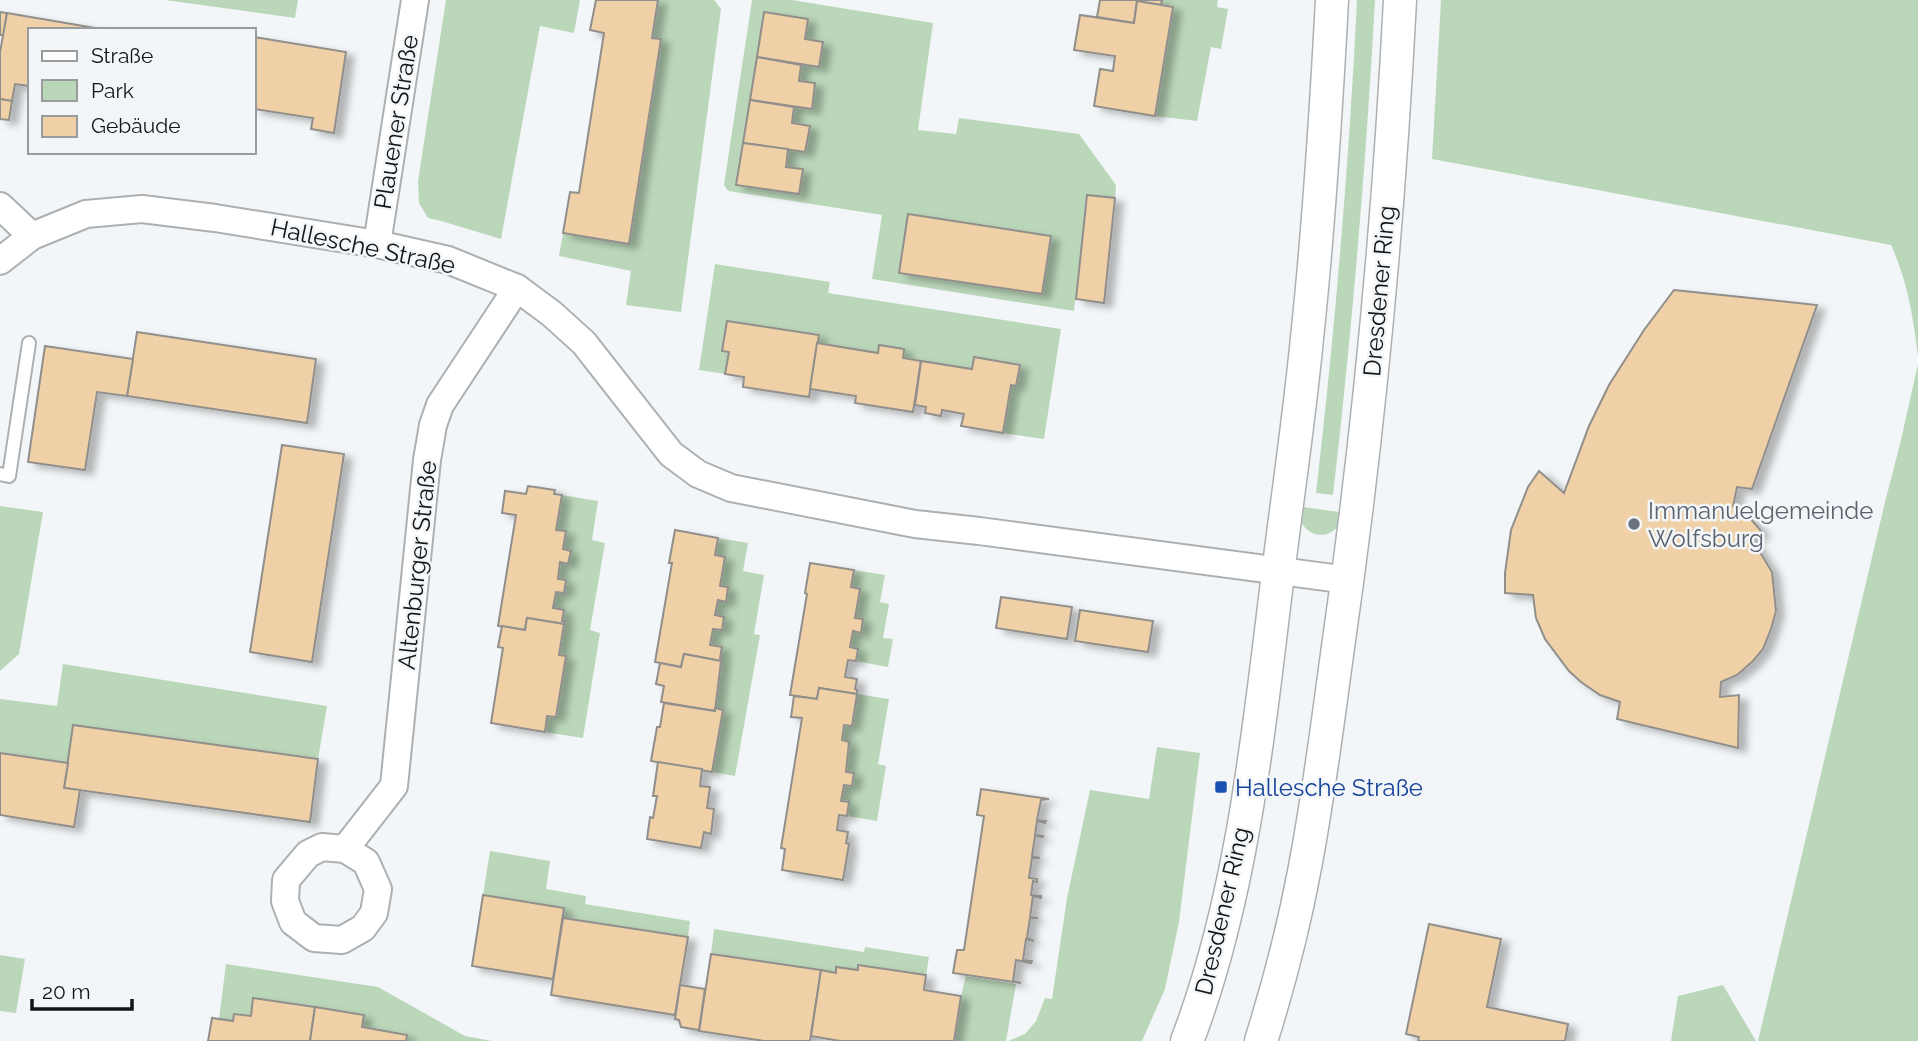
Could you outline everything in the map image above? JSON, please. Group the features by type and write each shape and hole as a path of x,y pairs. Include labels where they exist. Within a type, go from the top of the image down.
{"street":[{"name":"Plauener Straße","path":"377,244 415,0"},
{"name":"Dresdener Ring","path":"1187,1041 1215,952 1238,854 1254,759 1308,336 1332,0"},
{"name":"Dresdener Ring","path":"1261,1041 1284,962 1305,867 1348,580 1391,159 1400,0"},
{"path":"0,206 32,236"},
{"name":"Hallesche Straße","path":"0,261 32,236 86,214 142,209 377,244 449,260 517,288 552,314 584,343 671,454 698,474 731,488 915,524 1278,572"},
{"name":"Altenburger Straße","path":"345,849 394,786 421,514 433,425 440,405 517,288"},
{"path":"1278,572 1348,580"}],"lane":[{"path":"0,474 9,476 29,343"}],"green space":[{"path":"165,0 298,0 295,18"},
{"path":"446,0 580,0 574,33 540,26 501,239 428,218 419,203 418,181"},
{"path":"658,0 714,0 721,9 681,312 626,305 631,271 559,256 563,233 629,243"},
{"path":"752,0 792,0 933,23 918,130 956,134 959,118 1079,134 1116,185 1115,198 1087,195 1074,311 872,279 882,215 728,191 724,185","holes":["764,13 808,19 805,39 822,42 819,67 801,65 799,81 815,83 812,109 794,107 792,123 810,126 806,151 788,149 786,167 803,169 799,194 736,185","1051,236 1042,294 900,273"]},
{"path":"1162,0 1218,0 1217,7 1228,9 1221,49 1211,47 1197,121 1155,116 1173,7 1161,5"},
{"path":"1357,0 1375,0 1358,248 1333,495 1316,493 1341,247"},
{"path":"1441,0 1918,0 1918,357 1909,300 1891,245 1432,159"},
{"path":"715,264 830,282 828,293 1061,329 1044,439 1003,433 1011,385 1016,385 1019,365 975,357 972,369 903,358 904,349 880,345 878,353 817,343 818,335 728,321 722,351 729,352 725,374 699,370"},
{"path":"1918,364 1918,1041 1758,1041 1900,444"},
{"path":"562,495 598,501 592,540 605,543 590,630 600,633 583,738 545,732 547,716 556,717 566,657 559,655 564,611 553,608 556,592 565,580 558,579 560,562 568,563 571,551 563,549 565,531 556,530"},
{"path":"0,506 43,512 19,654 0,671"},
{"path":"1297,506 1346,513 1334,531 1318,535 1304,526"},
{"path":"718,538 748,543 743,571 764,575 754,634 760,635 735,776 712,772 723,710 715,708 722,659 710,645 713,629 722,630 715,615 718,600 726,601 728,588 720,586 715,555"},
{"path":"854,570 885,575 880,602 889,604 883,638 893,639 888,667 856,661 858,649 850,647 853,631 861,632 855,618 860,589 851,587"},
{"path":"63,664 327,706 318,759 73,725 68,763 0,753 0,699 57,706"},
{"path":"857,694 889,699 878,764 886,766 877,821 847,816 849,802 841,801 844,785 852,786 854,773 846,772 849,742 842,740 844,725 852,726"},
{"path":"1157,747 1200,753 1179,922 1165,989 1142,1041 1008,1041 1025,1034 1036,1021 1045,998 1052,999 1067,898 1090,790 1149,799"},
{"path":"490,851 550,861 546,889 586,896 585,904 690,921 688,937 563,918 564,908 483,895"},
{"path":"714,929 864,952 865,947 929,957 926,975 859,965 858,970 837,967 836,973 711,954"},
{"path":"0,955 25,959 16,1013 0,1011"},
{"path":"226,964 378,987 465,1036 492,1041 406,1041 406,1035 362,1027 363,1015 254,998 251,1016 233,1021 219,1019"},
{"path":"966,976 1016,984 1006,1041 954,1041"},
{"path":"1723,985 1756,1041 1671,1041 1678,996"}],"building":[{"path":"596,0 658,0 652,38 661,39 629,244 563,233 570,192 579,193 604,33 590,30"},
{"path":"1100,0 1162,0 1161,5 1137,1 1134,23 1097,17"},
{"path":"1137,1 1173,7 1155,116 1094,106 1100,69 1113,71 1115,56 1074,50 1080,15 1134,23"},
{"path":"0,12 7,13 4,35 0,35"},
{"path":"764,12 808,19 805,39 823,42 819,67 757,57"},
{"path":"7,13 95,28 28,28 28,86 15,84 12,101 0,99 0,52"},
{"path":"256,37 346,52 334,133 311,129 313,118 256,109"},
{"path":"757,57 801,65 799,81 815,83 812,109 750,100"},
{"path":"0,99 12,101 9,120 0,119"},
{"path":"750,100 794,107 792,123 810,126 805,152 743,143"},
{"path":"743,143 788,149 786,167 803,169 799,194 736,185"},
{"path":"1087,195 1115,198 1104,303 1076,299"},
{"path":"908,214 1051,236 1042,294 899,273"},
{"name":"Immanuelgemeinde Wolfsburg","path":"1674,290 1817,305 1752,489 1737,487 1733,506 1750,518 1762,532 1752,539 1772,572 1776,611 1763,649 1737,675 1721,682 1720,697 1739,695 1738,748 1617,719 1620,702 1600,695 1581,682 1569,671 1545,639 1536,618 1533,595 1505,593 1511,530 1528,487 1539,471 1564,493 1589,426 1609,385 1644,330"},
{"path":"727,321 819,335 809,397 743,387 744,377 725,374 729,352 722,351"},
{"path":"137,332 316,359 307,423 127,396"},
{"path":"817,343 878,353 879,345 904,349 903,358 921,361 913,412 855,403 856,396 810,389"},
{"path":"45,346 133,359 127,396 97,392 85,470 28,462"},
{"path":"974,357 1020,365 1016,386 1011,385 1003,433 961,426 964,414 942,410 941,416 925,413 926,407 915,405 921,361 972,369"},
{"path":"282,445 344,454 312,662 250,652"},
{"path":"528,486 555,490 554,494 562,495 556,530 566,531 563,549 571,551 568,564 560,562 558,579 566,580 564,593 556,592 553,608 564,610 564,624 527,618 525,630 498,626 516,515 502,513 505,491 526,494"},
{"path":"675,530 718,538 715,555 725,557 720,586 728,587 726,602 718,600 715,615 724,617 722,630 713,629 710,645 722,647 722,661 684,654 681,667 655,662"},
{"path":"810,563 854,570 851,587 860,589 855,618 863,619 861,633 853,631 850,647 858,649 856,661 848,660 845,677 857,679 857,694 819,688 817,699 790,695"},
{"path":"1001,597 1072,607 1067,639 996,628"},
{"path":"1080,610 1153,621 1148,652 1075,641"},
{"path":"527,618 564,624 559,655 566,656 556,717 547,716 545,732 491,723 503,648 498,647 502,626 525,630"},
{"path":"684,654 721,661 715,711 661,702 664,686 656,684 660,663 681,667"},
{"path":"819,688 857,694 852,726 844,725 842,740 849,742 846,772 854,773 852,786 844,785 841,801 849,802 847,816 839,815 837,830 848,832 846,843 849,844 843,880 782,870 785,849 781,848 802,718 791,717 794,696 817,699"},
{"path":"664,703 723,710 712,772 651,761"},
{"path":"73,725 318,759 310,822 64,788"},
{"path":"0,753 68,763 64,788 80,790 74,827 0,815"},
{"path":"658,762 702,769 700,786 710,787 707,808 714,809 711,834 704,832 701,848 647,839 657,796 653,796"},
{"path":"981,789 1049,799 1041,800 1037,820 1046,821 1037,821 1035,835 1043,837 1035,836 1032,856 1040,858 1032,858 1029,878 1037,879 1037,882 1033,881 1031,895 1041,898 1033,896 1030,917 1038,918 1030,918 1027,938 1034,941 1026,939 1023,960 1032,961 1016,960 1013,981 1021,983 953,973 957,950 964,950 984,816 977,815"},
{"path":"483,895 564,908 553,979 472,966"},
{"path":"563,918 688,937 675,1015 551,995"},
{"path":"1429,924 1501,939 1487,1007 1568,1024 1565,1041 1418,1041 1419,1037 1406,1034"},
{"path":"711,954 821,970 810,1041 764,1041 699,1031"},
{"path":"858,965 926,975 924,990 961,996 954,1041 840,1041 811,1036 821,970 836,973 836,967 858,970"},
{"path":"680,985 705,989 699,1030 681,1027 679,1020 675,1019"},
{"path":"253,998 315,1007 310,1041 208,1041 212,1018 233,1021 234,1014 251,1016"},
{"path":"315,1007 364,1015 362,1027 407,1035 406,1041 310,1041"}],"place":[{"name":"Immanuelgemeinde Wolfsburg","path":"1634,524"},
{"name":"Hallesche Straße","path":"1221,787"}]}
